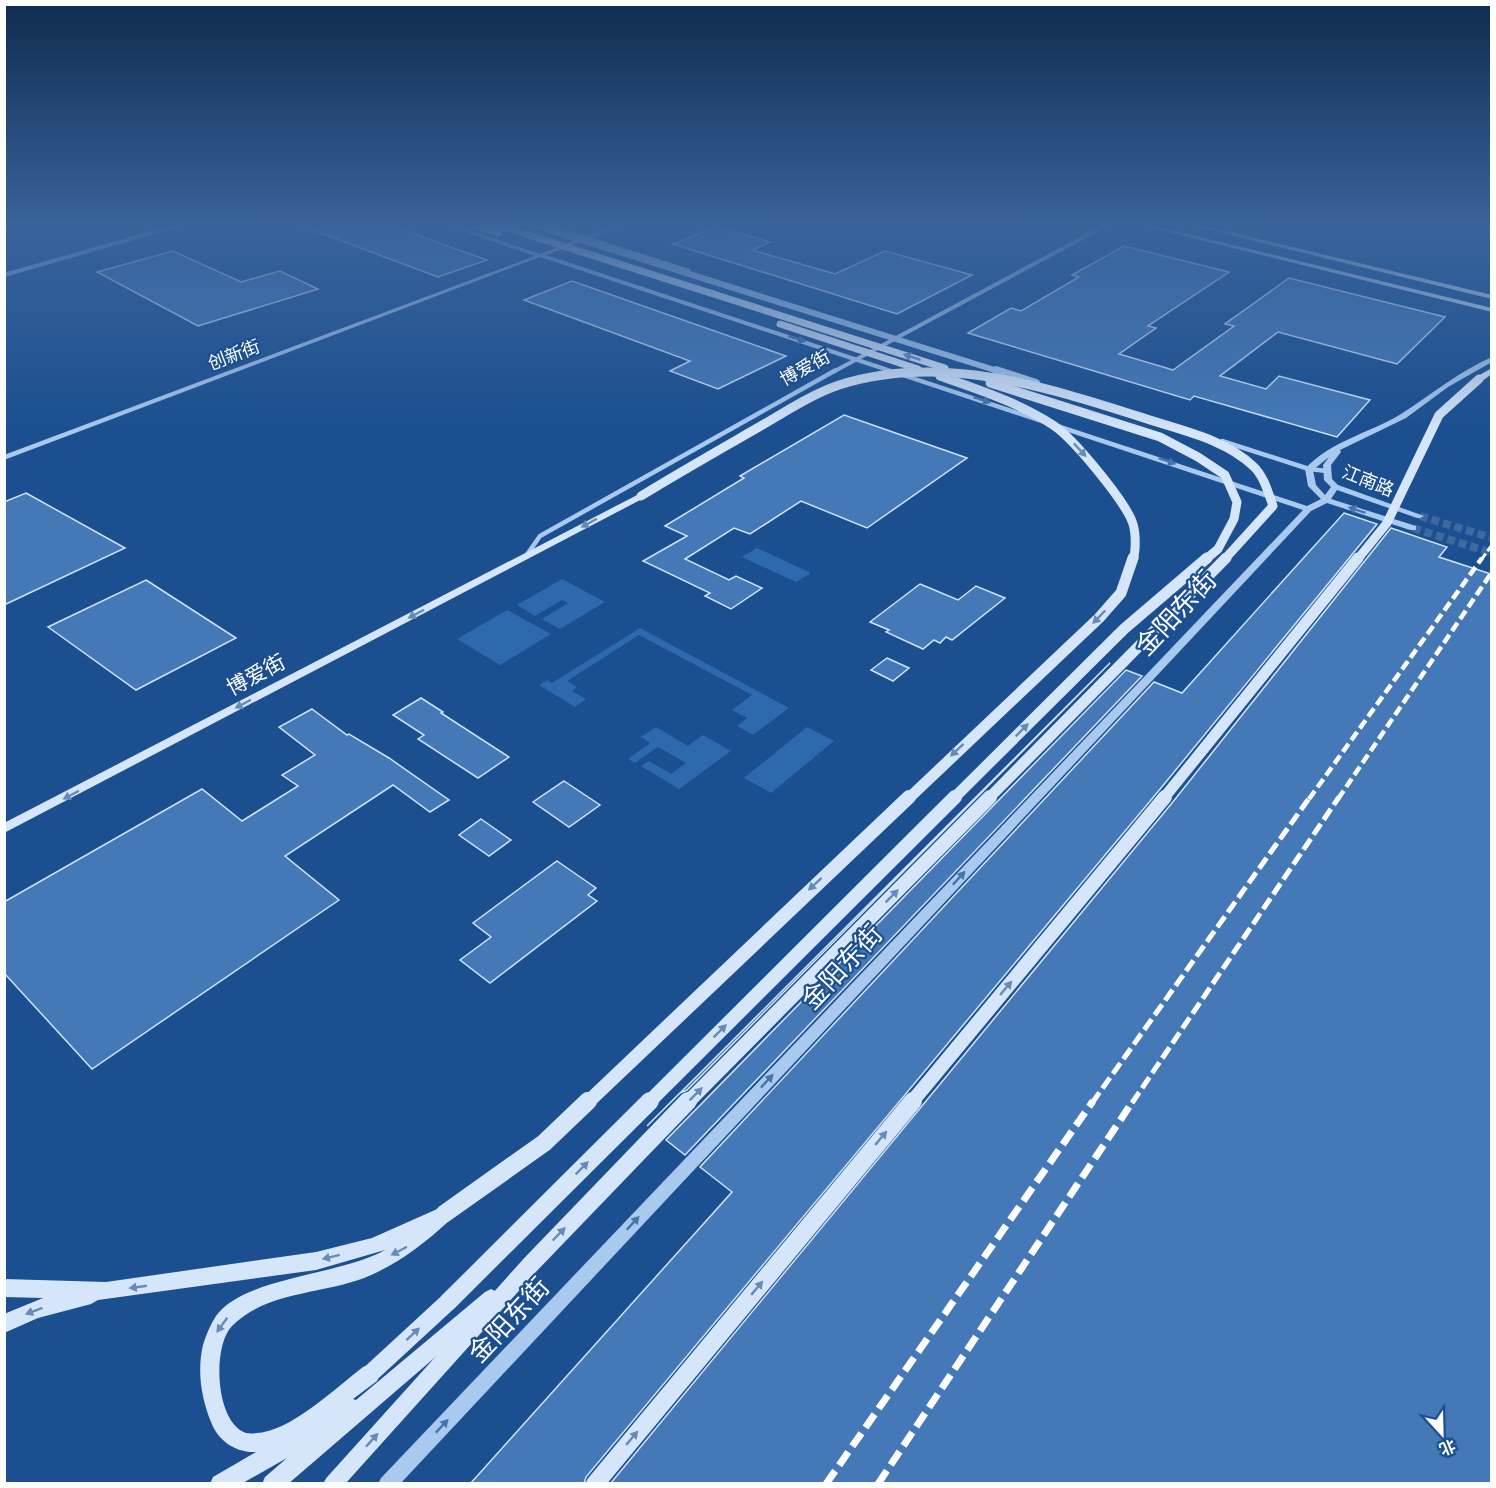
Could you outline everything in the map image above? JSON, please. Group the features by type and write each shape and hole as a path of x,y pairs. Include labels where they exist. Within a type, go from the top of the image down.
{"main road":[{"path":"370,1374 301,1425 263,1443 245,1443 233,1439 219,1420 211,1389 208,1364 212,1340 223,1320 244,1305 276,1292 362,1269 407,1248 444,1214 544,1143 1099,618 1121,593 1135,553 1133,525 1096,468 1055,426 1003,398 681,292"},
{"path":"259,1462 309,1429 447,1303 1124,629 1218,549 1234,519 1237,502 1225,475 1198,457 1160,437 708,292"},
{"path":"1419,292 1491,310"},
{"path":"1472,292 1491,297"},
{"path":"595,1484 1214,738 1387,522 1439,415 1491,370"},
{"name":"博爱街","path":"4,829 641,496 801,403 839,386 879,376 913,371 973,373 1044,388 1102,404 1172,427 1240,455 1264,478 1273,506 1248,535 604,1186 531,1264"},
{"path":"4,1324 36,1309 106,1292 316,1261 374,1246 444,1214"},
{"path":"272,1484 531,1264"},
{"path":"333,1484 531,1264"},
{"path":"4,1288 106,1292"},
{"path":"220,1484 329,1425 421,1358"}],"street":[{"name":"创新街","path":"4,458 444,292"},
{"path":"652,292 1308,509"},
{"path":"748,292 1102,404"},
{"path":"757,292 1309,469 1328,471"},
{"name":"博爱街","path":"526,556 540,536 856,359 980,292"},
{"path":"1340,447 1403,416 1446,386 1491,359"},
{"name":"江南路","path":"1340,447 1309,469 1312,486 1326,500 1413,528"},
{"name":"江南路","path":"1340,447 1327,465 1328,480 1335,487 1420,516"},
{"name":"金阳东街","path":"387,1484 1308,509 1326,500 1335,487"}],"shaded area":[{"path":"757,548 811,573 796,582 742,557"},
{"path":"562,579 605,602 560,629 542,619 568,603 562,600 535,616 517,605"},
{"path":"507,610 551,634 500,665 457,639"},
{"path":"640,628 789,708 753,735 737,726 747,718 732,710 752,695 639,635 567,681 577,687 572,691 586,699 575,707 539,685 547,680 552,683"},
{"path":"656,727 688,746 703,735 731,751 679,789 641,766 649,761 671,774 686,763 658,747 635,763 628,759 650,743 641,737"},
{"path":"807,727 834,741 771,793 744,778"}],"building":[{"path":"135,292 307,292 198,326"},
{"path":"543,292 605,292 786,356 718,389 670,371 690,361 524,300"},
{"path":"828,292 938,292 897,314"},
{"path":"1053,292 1198,292 1148,326 1156,328 1119,354 1173,370 1234,326 1225,324 1269,292 1347,292 1445,317 1397,364 1278,332 1220,376 1266,389 1279,376 1370,400 1337,437 1194,396 1190,400 968,333 1011,308 1021,311"},
{"path":"844,415 967,458 867,528 801,501 750,534 734,528 685,559 729,580 736,576 762,588 731,609 705,596 710,593 643,561 687,536 665,526 744,478 740,476"},
{"path":"26,493 125,548 4,605 4,502"},
{"path":"1344,513 1377,524 1161,788 586,1477 584,1484 470,1484 732,1192 700,1167 1154,682 1182,693"},
{"path":"1391,528 1447,547 1439,557 1491,574 1491,1484 610,1484 1172,803"},
{"path":"146,580 236,638 136,690 48,627"},
{"path":"920,584 958,600 976,586 1005,598 952,640 946,637 940,643 934,640 923,649 870,622"},
{"path":"887,658 909,668 893,681 871,670"},
{"path":"1110,663 687,1090 680,1093"},
{"path":"1126,670 1142,676 685,1155 666,1140"},
{"path":"421,698 509,757 478,778 418,739 424,735 393,715"},
{"path":"312,709 347,735 349,734 389,758 449,800 430,812 393,785 285,856 339,900 92,1069 4,973 4,902 202,789 242,821 298,786 282,775 315,755 279,727"},
{"path":"564,781 600,805 569,827 533,802"},
{"path":"481,819 511,840 489,856 459,835"},
{"path":"557,861 596,888 588,895 597,901 490,983 460,960 491,937 473,923"}],"tunnel":[{"path":"1420,516 1492,538"},
{"path":"1413,528 1492,553"}],"railway":[{"path":"1481,560 1492,545"},
{"path":"1309,799 1482,558"},
{"path":"1338,799 1492,572"},
{"path":"1092,1103 1310,797"},
{"path":"1132,1103 1339,797"},
{"path":"826,1484 1093,1101"},
{"path":"878,1484 1133,1101"}]}
